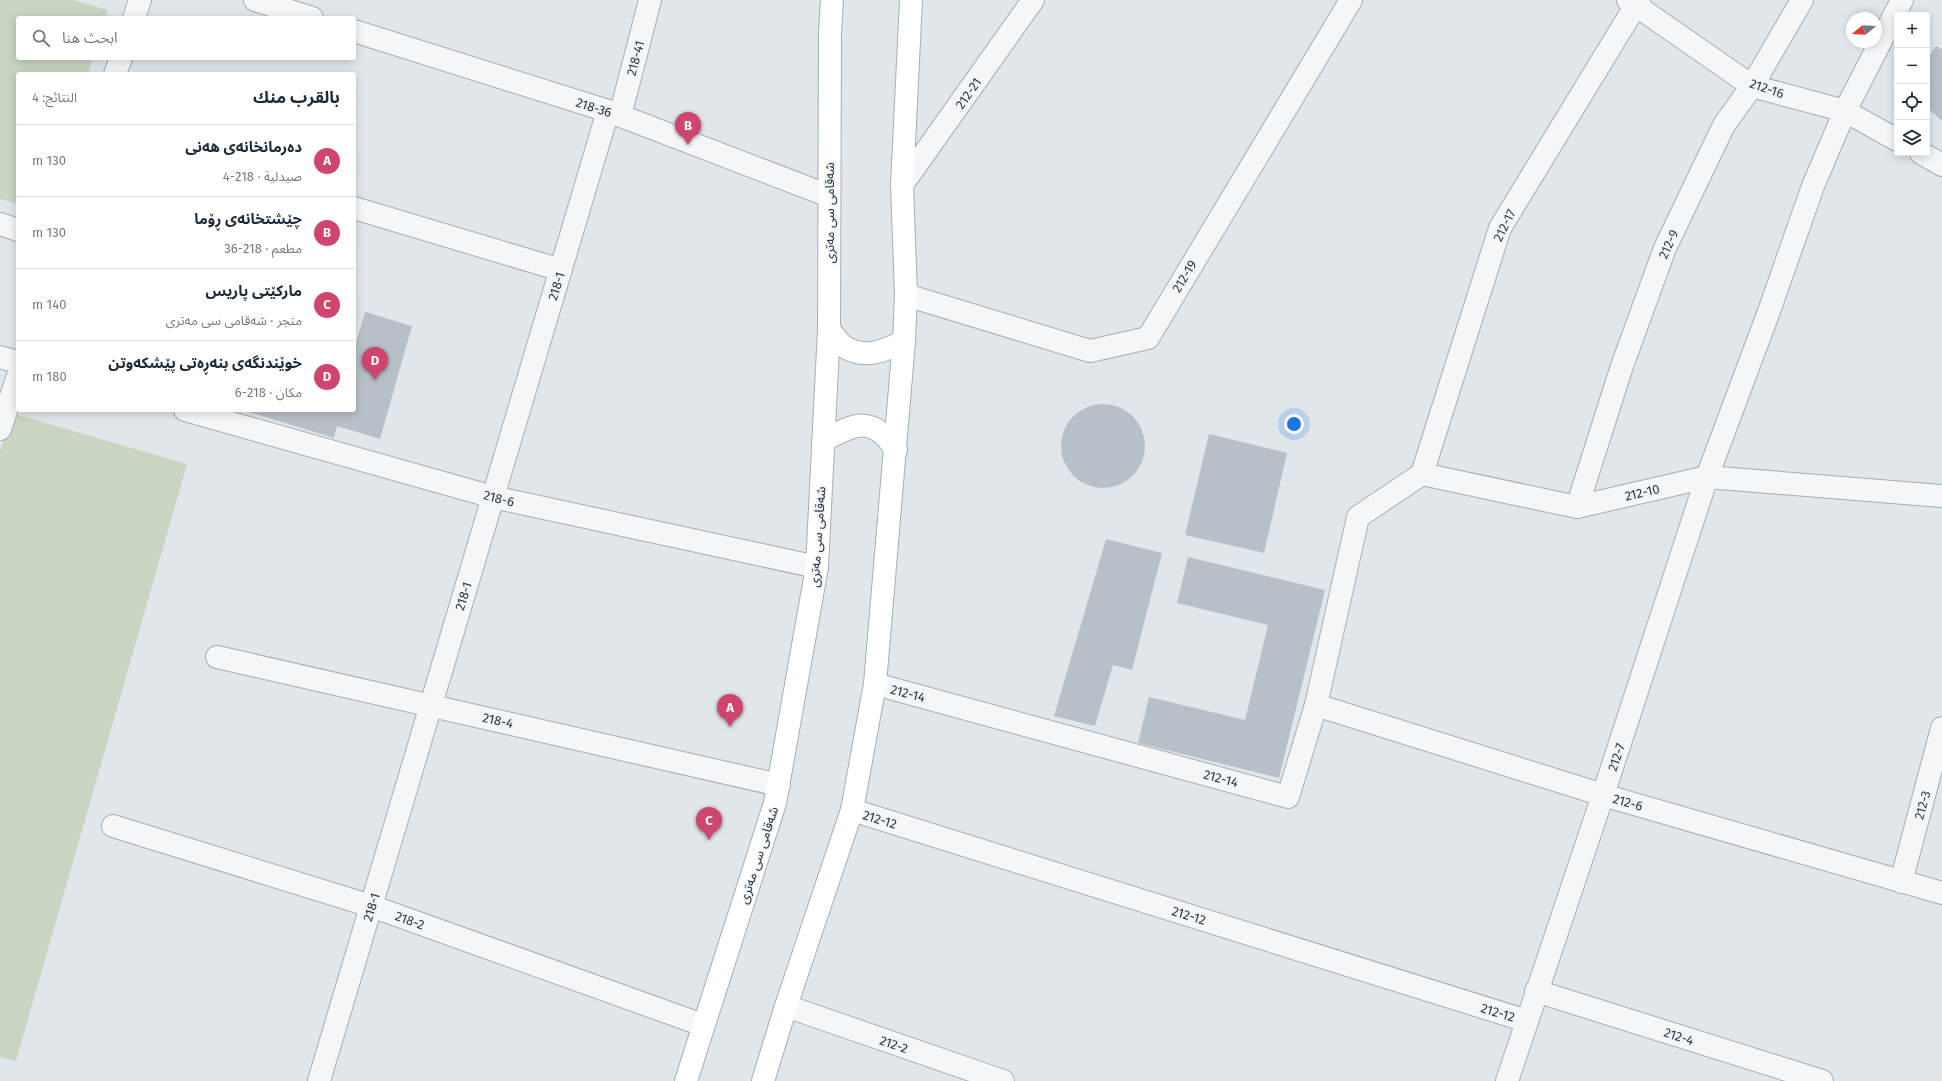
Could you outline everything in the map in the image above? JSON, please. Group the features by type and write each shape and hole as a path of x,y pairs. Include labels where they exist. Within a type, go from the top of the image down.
{"main road":[{"name":"شەقامی سی مەتری","path":"686,1081 775,803 817,567 829,329 829,196 832,0"},
{"path":"763,1081 786,1006 852,810 875,684 896,450 904,340 906,295 902,185 911,0"},
{"path":"829,329 843,345 858,352 871,354 886,351 904,340"},
{"path":"823,441 850,428 862,425 876,428 887,437 896,450"}],"street":[{"path":"135,16 140,0"},
{"path":"255,0 306,16"},
{"name":"218-41","path":"614,114 650,0"},
{"name":"212-21","path":"902,185 1033,0"},
{"name":"212-19","path":"906,295 1090,351 1148,338 1351,0"},
{"name":"212-9","path":"1577,507 1622,366 1665,248 1724,125 1752,86 1802,0"},
{"path":"1707,477 1768,314 1813,186 1845,111 1902,0"},
{"name":"212-16","path":"1635,1 1752,86 1845,111 1894,138"},
{"name":"212-17","path":"1422,474 1500,228 1635,1"},
{"name":"218-36","path":"356,32 614,114 829,196"},
{"path":"116,72 120,60"},
{"name":"218-1","path":"319,1081 561,270 614,114"},
{"path":"1927,156 1942,164"},
{"path":"356,209 561,270"},
{"path":"0,224 16,229"},
{"path":"0,357 16,361"},
{"path":"0,429 16,382"},
{"name":"218-6","path":"192,412 493,497 817,567"},
{"name":"212-10","path":"1422,474 1577,507 1707,477 1942,496"},
{"name":"212-14","path":"875,684 1288,797 1316,705 1358,517 1422,474"},
{"name":"212-7","path":"1507,1081 1603,795 1707,477"},
{"name":"218-4","path":"217,657 778,785"},
{"name":"212-6","path":"1316,705 1603,795 1942,893"},
{"name":"212-3","path":"1901,882 1942,728"},
{"name":"212-12","path":"852,810 1527,1021"},
{"name":"218-2","path":"112,826 371,906 703,1025"},
{"name":"212-4","path":"1536,991 1822,1081"},
{"name":"212-2","path":"786,1006 1003,1081"}],"green space":[{"path":"0,0 73,0 108,10 106,16 16,16 16,60 92,60 89,72 16,72 16,203 0,199"},
{"path":"11,413 187,464 16,1061 0,1057 0,452"}],"building":[{"path":"1936,46 1942,49 1942,121 1930,110 1930,55"},
{"path":"365,312 412,326 380,439 337,426 334,438 249,412 356,412 356,343"},
{"path":"1095,404 1111,404 1127,411 1138,422 1145,438 1145,454 1142,462 1133,476 1127,481 1111,488 1095,488 1079,481 1068,470 1061,454 1061,438 1068,422 1079,411"},
{"path":"1209,434 1287,453 1264,553 1185,535"},
{"path":"1106,539 1162,553 1132,670 1113,665 1095,726 1054,716"},
{"path":"1188,557 1325,590 1279,778 1138,743 1149,697 1245,720 1268,625 1177,603"}],"place":[{"name":"چێشتخانەی ڕۆما","path":"688,145"},
{"name":"خوێندنگەی بنەڕەتی پێشکەوتن","path":"375,380"},
{"name":"دەرمانخانەی هەنی","path":"730,727"},
{"name":"مارکێتی پاریس","path":"709,840"}]}
